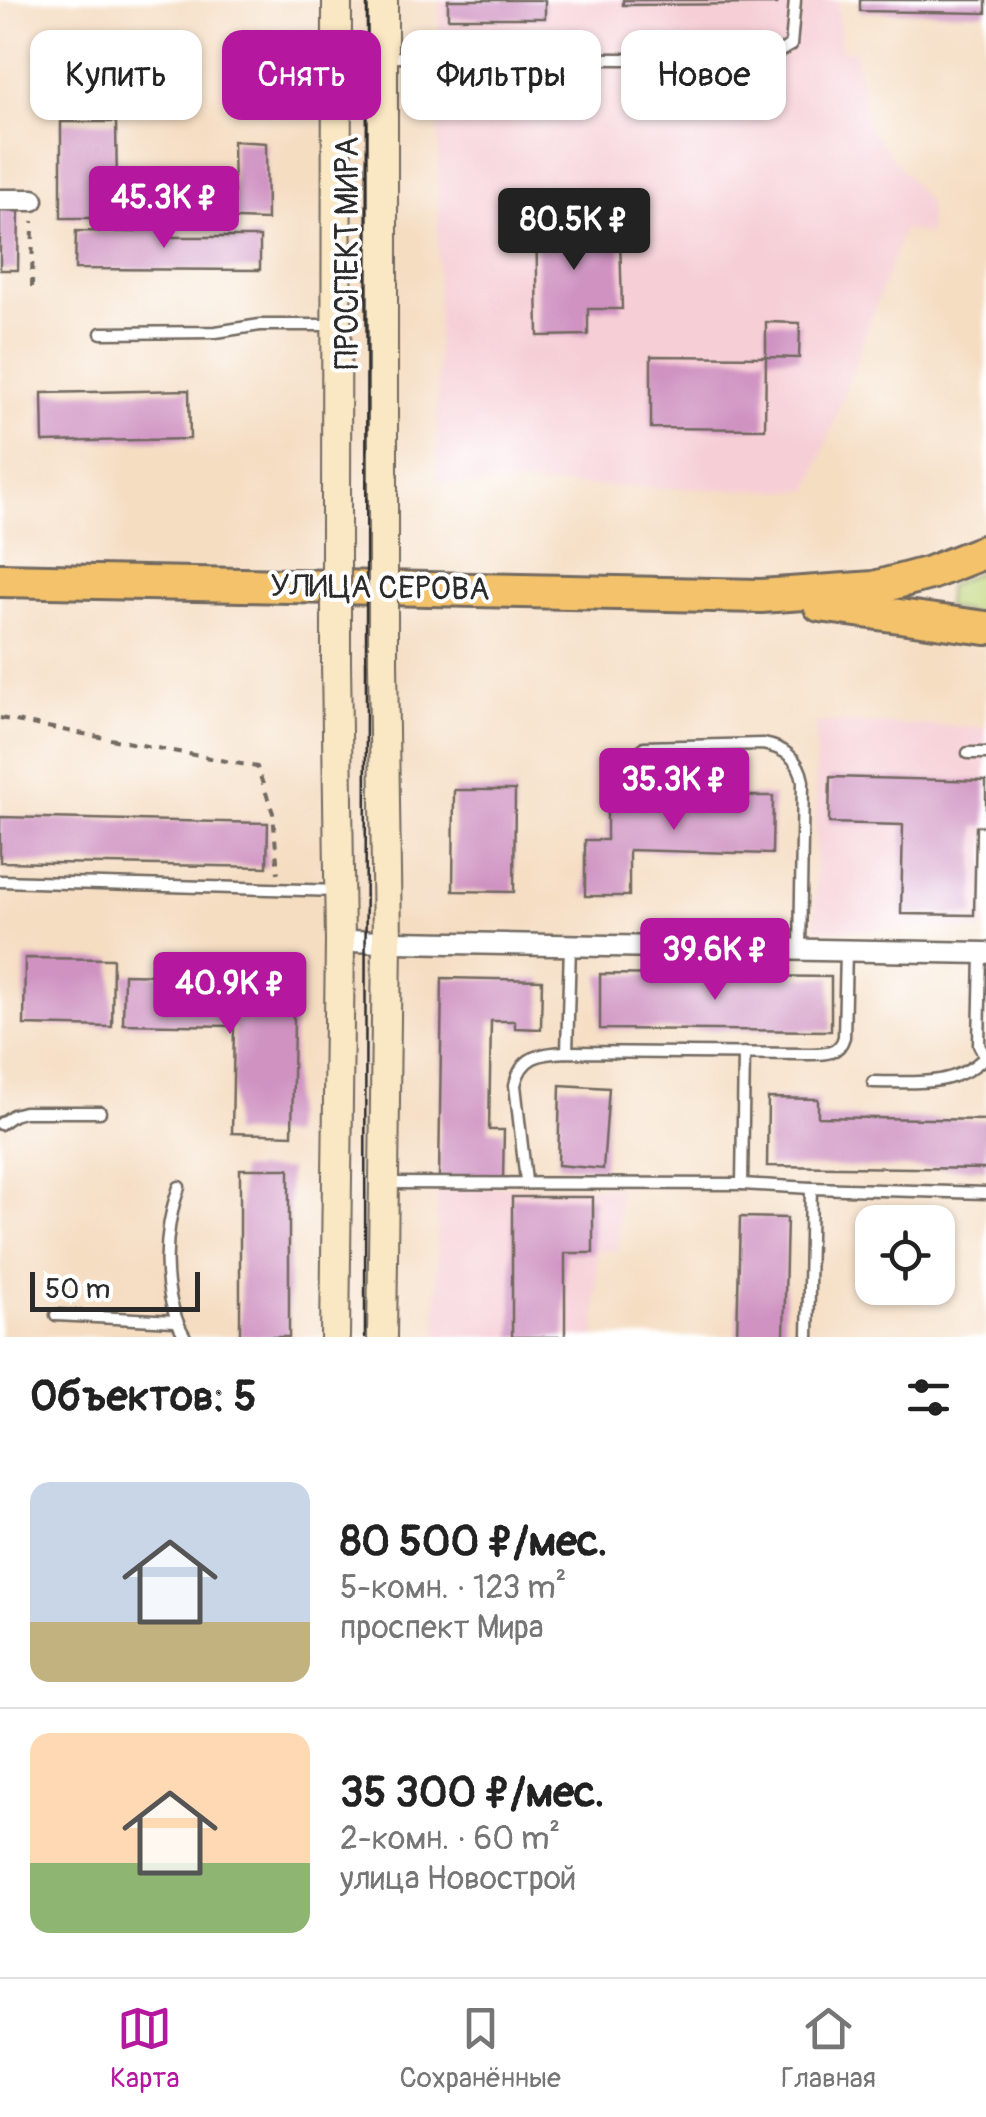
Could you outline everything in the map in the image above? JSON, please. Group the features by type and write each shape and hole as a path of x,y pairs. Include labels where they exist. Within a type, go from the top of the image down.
{"main road":[{"name":"ПРОСПЕКТ МИРА","path":"337,0 339,891"},
{"name":"ПРОСПЕКТ МИРА","path":"383,0 382,662 388,940"},
{"path":"761,596 874,588 930,573 986,550"},
{"name":"УЛИЦА СЕРОВА","path":"0,580 761,596"},
{"path":"761,596 986,628"},
{"path":"336,1337 339,891"},
{"path":"382,1337 388,940"}],"street":[{"path":"0,200 33,200"},
{"path":"340,941 984,953"}],"lane":[{"path":"383,58 748,60 772,56 791,46 796,0"},
{"path":"101,334 336,325"},
{"path":"644,747 764,744 794,759 803,781 800,949"},
{"path":"968,753 986,753"},
{"path":"0,881 339,891"},
{"path":"566,1052 570,945"},
{"path":"526,1182 516,1101 518,1070 530,1058 541,1053 566,1052 824,1054 842,1046 846,950"},
{"path":"873,1082 936,1082 958,1076 986,1058 979,1045 984,953"},
{"path":"742,1184 744,1053"},
{"path":"0,1124 13,1114 24,1112 100,1112"},
{"path":"383,1183 742,1184 986,1193"},
{"path":"180,1187 170,1213 169,1290 175,1321 184,1337"},
{"path":"808,1337 811,1188"},
{"path":"56,1315 175,1321"}],"path":[{"path":"32,287 33,200"},
{"path":"0,718 257,766 272,813 279,888"}],"shaded area":[{"path":"439,0 838,0 841,51 855,50 868,127 929,204 929,234 903,230 809,491 437,483 439,120 601,120 601,30 439,30"},
{"path":"816,722 986,727 986,930 815,930"},
{"path":"437,1187 619,1187 619,1250 597,1251 596,1337 437,1337"}],"green space":[{"path":"986,568 986,615 946,608 948,586"}],"building":[{"path":"448,0 545,0 545,18 448,18"},
{"path":"623,0 777,0 777,4 623,5"},
{"path":"860,0 986,0 986,13 860,11"},
{"path":"61,122 116,122 117,188 100,188 101,218 61,218"},
{"path":"233,141 266,143 267,220 149,216 149,193 234,194"},
{"path":"0,208 19,208 18,270 0,270"},
{"path":"589,212 590,237 620,237 622,309 588,309 588,335 538,336 536,213"},
{"path":"135,226 166,226 166,237 260,237 260,270 75,269 76,231 135,232"},
{"path":"766,322 800,323 799,358 766,357"},
{"path":"651,356 766,357 765,429 651,428"},
{"path":"189,390 190,439 43,442 42,393"},
{"path":"830,777 986,781 986,826 976,826 974,915 901,914 903,825 829,823"},
{"path":"454,790 515,790 514,892 453,891"},
{"path":"607,796 773,796 772,854 629,850 629,896 585,896 585,840 607,840"},
{"path":"0,817 268,823 267,867 0,862"},
{"path":"25,958 113,959 112,1027 24,1025"},
{"path":"124,974 260,978 277,987 287,998 294,1020 292,1135 232,1133 234,1026 123,1024"},
{"path":"600,974 831,977 831,1031 600,1029"},
{"path":"442,978 542,980 541,1029 515,1028 515,1021 491,1021 489,1130 504,1130 503,1179 439,1178"},
{"path":"560,1085 609,1088 603,1169 558,1165"},
{"path":"768,1098 818,1099 818,1117 986,1120 986,1169 767,1166"},
{"path":"240,1169 289,1169 289,1337 240,1337"},
{"path":"512,1197 593,1197 593,1253 565,1253 565,1337 512,1337"},
{"path":"740,1217 787,1218 784,1337 737,1337"}],"tram line":[{"path":"365,1337 367,0"}]}
